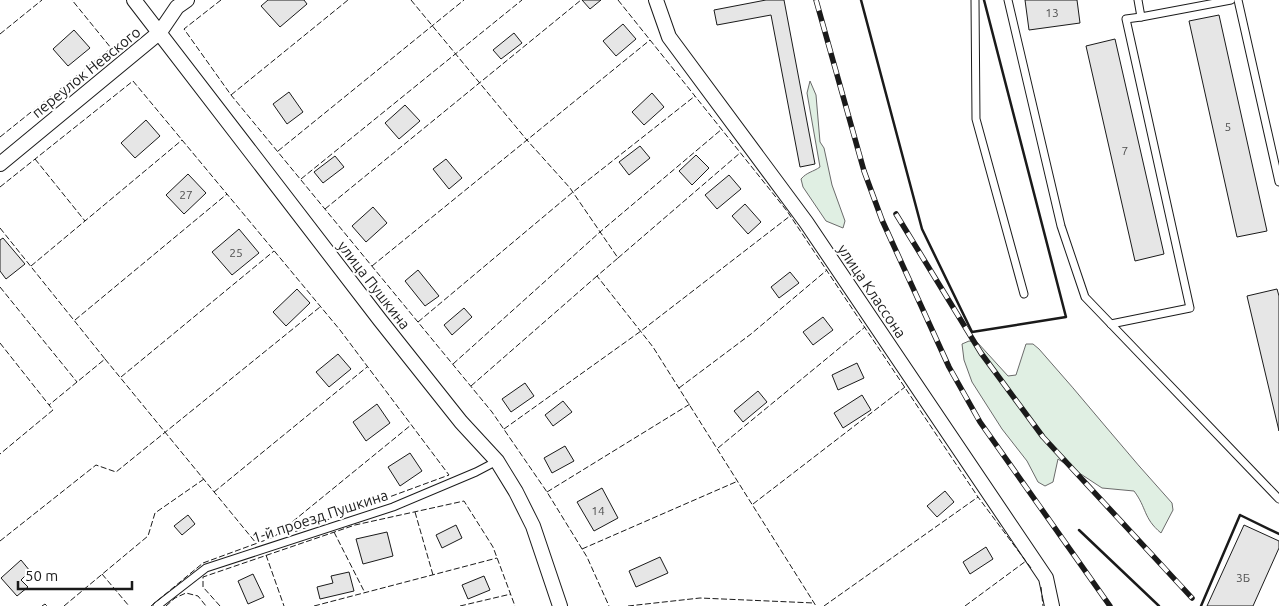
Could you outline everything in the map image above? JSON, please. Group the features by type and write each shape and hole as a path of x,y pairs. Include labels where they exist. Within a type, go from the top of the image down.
{"street":[{"name":"улица Пушкина","path":"134,0 460,422 496,461 516,492 533,526 560,606"},
{"name":"переулок Невского","path":"0,164 160,32 178,7 186,0"},
{"name":"улица Классона","path":"656,0 670,38 806,222 1046,578 1052,606"}],"lane":[{"path":"975,0 976,119 1024,294"},
{"path":"1008,0 1061,226 1085,297 1279,500"},
{"path":"1138,0 1141,17"},
{"path":"1112,324 1190,308 1126,19 1232,0"},
{"path":"1238,0 1277,166 1279,182"},
{"name":"1-й проезд Пушкина","path":"157,606 206,568 393,507 476,472 496,461"}],"green space":[{"path":"810,81 816,95 820,142 824,148 832,185 845,221 843,228 826,221 803,187 801,179 820,167 807,93"},
{"path":"969,341 977,342 1008,376 1016,375 1026,344 1033,344 1039,349 1172,503 1173,510 1161,533 1148,518 1134,491 1102,488 1058,459 1053,482 1045,486 1038,482 1027,461 1002,429 972,382 964,360 962,344"}],"building":[{"path":"268,0 304,0 307,4 280,27 261,6"},
{"path":"582,0 601,0 590,9"},
{"path":"766,0 784,0 815,164 800,167 771,15 717,25 714,10"},
{"path":"1025,0 1077,0 1080,23 1029,30"},
{"path":"1219,15 1267,231 1237,237 1189,21"},
{"path":"623,24 636,39 616,56 603,41"},
{"path":"74,30 90,48 68,66 53,49"},
{"path":"514,33 522,43 501,59 493,50"},
{"path":"1115,39 1164,254 1135,261 1086,46"},
{"path":"289,92 303,112 287,124 273,104"},
{"path":"652,93 664,107 644,125 632,112"},
{"path":"405,105 420,121 399,139 385,123"},
{"path":"146,120 160,136 135,158 121,143"},
{"path":"640,146 650,158 629,175 619,162"},
{"path":"696,155 709,168 692,185 679,171"},
{"path":"335,156 344,167 323,183 314,172"},
{"path":"446,159 462,178 449,189 433,169"},
{"path":"188,174 206,193 184,214 166,195"},
{"path":"729,175 741,189 717,209 705,195"},
{"path":"745,204 761,222 748,234 732,216"},
{"path":"373,207 387,223 366,242 352,226"},
{"path":"239,229 259,253 232,275 212,252"},
{"path":"3,238 25,264 6,279 0,271 0,240"},
{"path":"418,270 439,296 425,306 405,281"},
{"path":"790,272 799,283 779,298 771,287"},
{"path":"297,289 310,303 286,326 273,312"},
{"path":"1277,289 1279,296 1279,431 1247,296"},
{"path":"464,308 472,317 452,335 444,325"},
{"path":"823,317 833,330 813,345 803,332"},
{"path":"338,354 351,369 329,387 316,372"},
{"path":"857,363 864,378 838,390 832,375"},
{"path":"525,383 534,396 511,412 502,399"},
{"path":"758,391 767,402 743,422 734,411"},
{"path":"862,395 871,410 843,428 834,413"},
{"path":"563,401 572,412 553,426 545,415"},
{"path":"377,404 390,423 366,441 353,422"},
{"path":"565,446 574,461 552,473 544,458"},
{"path":"410,453 422,471 400,486 388,467"},
{"path":"602,488 618,518 594,531 577,502"},
{"path":"945,491 954,502 937,517 927,506"},
{"path":"188,515 195,524 182,535 174,526"},
{"path":"456,525 462,538 442,548 436,535"},
{"path":"1244,525 1279,541 1279,548 1253,606 1207,606"},
{"path":"387,532 393,556 363,564 356,539"},
{"path":"986,547 993,559 970,574 963,562"},
{"path":"660,557 668,573 636,587 629,571"},
{"path":"21,560 30,571 21,580 28,587 17,596 1,578"},
{"path":"349,572 354,591 320,599 317,587 333,583 331,576"},
{"path":"253,574 264,597 248,604 238,581"},
{"path":"484,576 490,590 468,599 462,585"}],"railway":[{"path":"816,0 864,171 882,220 949,367 980,422 1110,606"},
{"path":"896,214 981,353 1043,437 1192,598"}],"fence":[{"path":"0,34 42,0"},
{"path":"0,137 111,48 72,0"},
{"path":"221,0 184,29 231,95 492,412 547,492 587,557 609,606"},
{"path":"231,95 348,0"},
{"path":"411,0 526,139 570,188 618,258 597,276 653,347 816,606"},
{"path":"278,151 464,0"},
{"path":"301,179 522,0"},
{"path":"325,209 581,0"},
{"path":"618,0 787,211 978,497 1031,568"},
{"path":"372,266 650,40"},
{"path":"0,187 133,81 340,330 449,475 294,532 286,527 274,537 203,563 151,606"},
{"path":"418,322 573,192 695,96"},
{"path":"453,364 600,232 722,129"},
{"path":"31,266 182,140"},
{"path":"618,258 740,153"},
{"path":"35,159 85,221"},
{"path":"75,320 227,194"},
{"path":"504,429 641,331 790,216"},
{"path":"0,228 105,359 49,405"},
{"path":"121,377 274,251"},
{"path":"679,388 751,334 827,270"},
{"path":"471,386 597,276"},
{"path":"0,287 77,382"},
{"path":"0,541 96,465 116,472 320,307"},
{"path":"718,448 865,327"},
{"path":"0,343 53,410 0,454"},
{"path":"105,359 256,543"},
{"path":"214,492 367,367"},
{"path":"753,504 905,387"},
{"path":"547,492 690,404"},
{"path":"286,527 411,425"},
{"path":"64,606 148,536 155,513 204,479"},
{"path":"582,549 738,481"},
{"path":"824,606 978,497"},
{"path":"220,606 203,587 203,577 355,525 464,501 493,547 515,606"},
{"path":"415,512 433,575"},
{"path":"334,532 365,593"},
{"path":"266,555 284,606"},
{"path":"314,606 497,558"},
{"path":"965,606 1026,561"},
{"path":"102,574 129,606"},
{"path":"1041,587 1043,606"},
{"path":"166,606 175,598 186,593 198,596 206,606"},
{"path":"460,606 511,594"},
{"path":"628,606 700,598 814,603"},
{"path":"42,606 45,604 47,606"}],"wall":[{"path":"861,0 922,229 972,332 1066,317 984,0"},
{"path":"1201,606 1240,515 1279,534"},
{"path":"1079,530 1159,606"}]}
